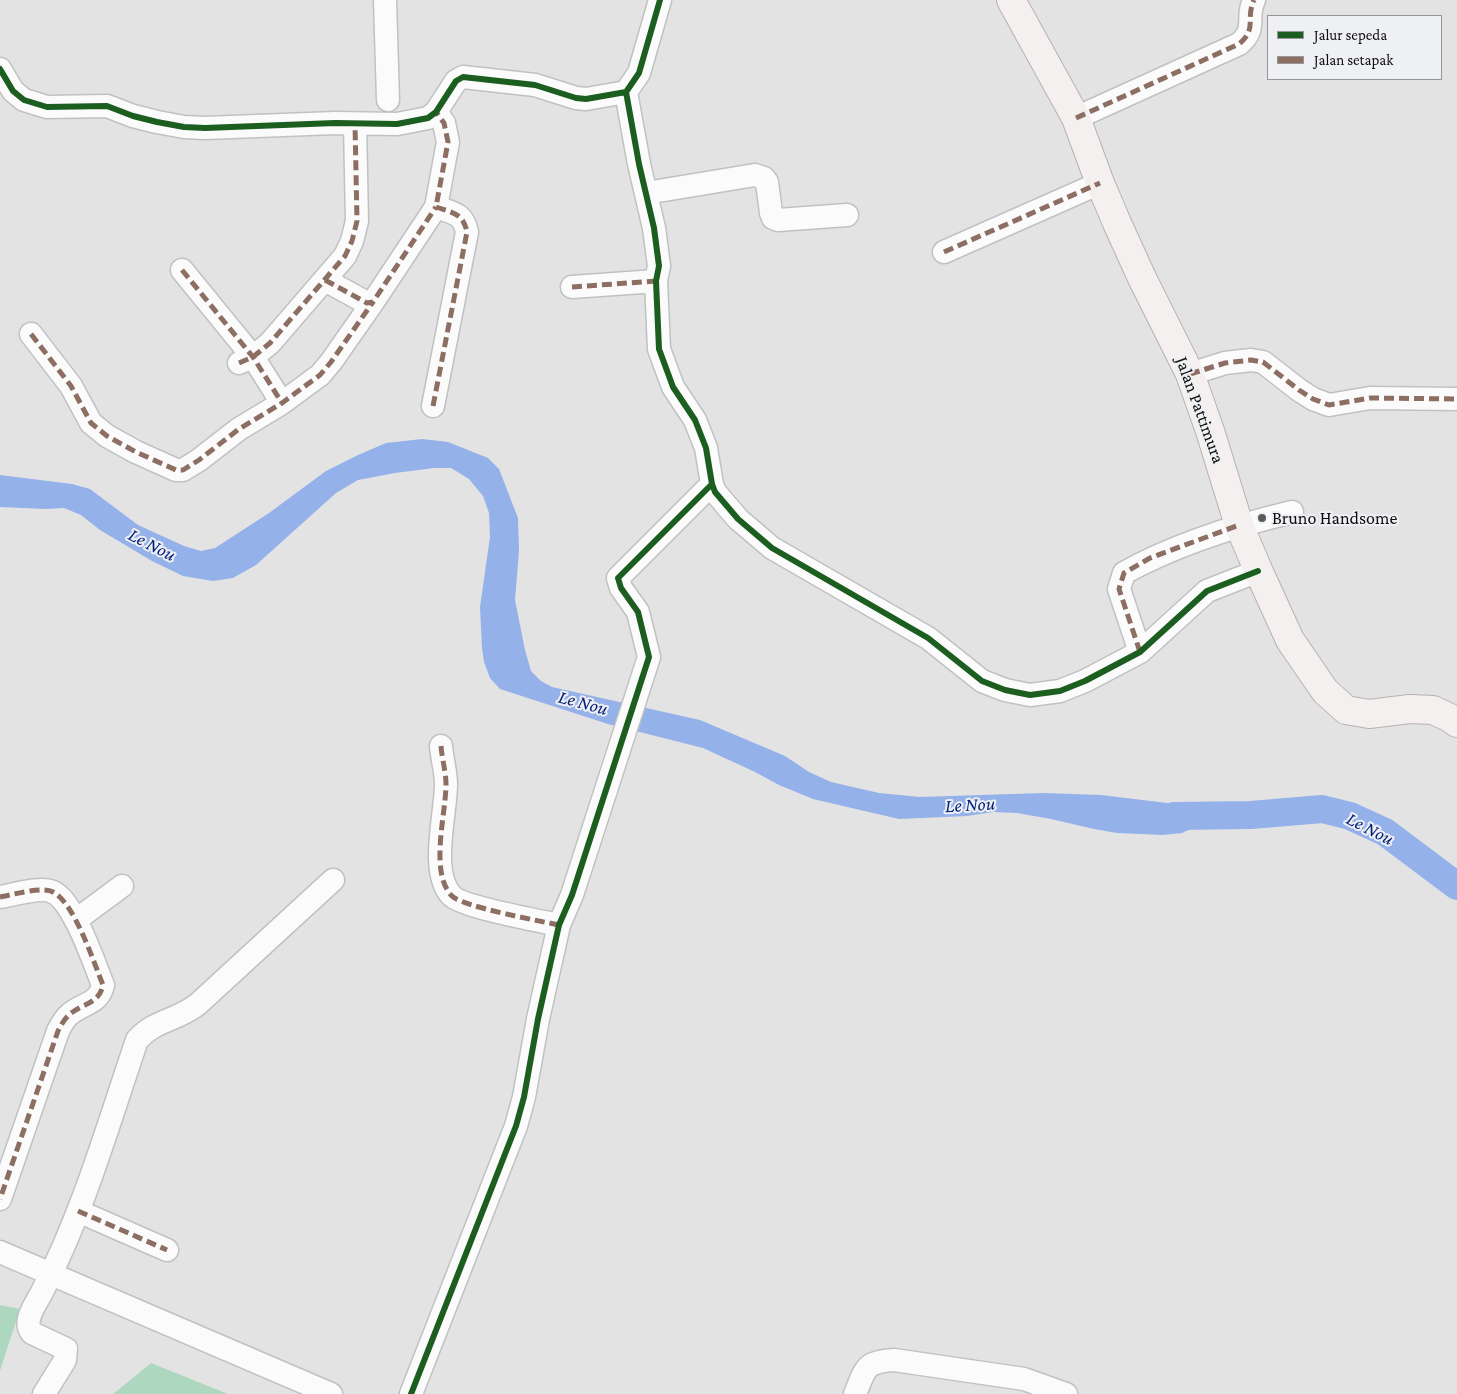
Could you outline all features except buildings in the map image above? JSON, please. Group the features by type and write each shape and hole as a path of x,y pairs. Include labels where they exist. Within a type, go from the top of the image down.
{"main road":[{"name":"Jalan Pattimura","path":"1011,0 1076,118 1100,183 1142,278 1190,374 1239,525 1290,640 1325,691 1346,710 1354,713 1369,714 1410,709 1433,710 1457,723"}],"street":[{"path":"385,0 388,100"},
{"path":"660,0 639,73 626,92 654,228 659,266 656,281 659,349 674,387 695,420 706,448 715,492 738,519 772,548 928,638 982,681 1005,690 1030,695 1060,691 1085,681 1140,652 1208,591 1258,571"},
{"path":"1076,118 1239,44 1247,37 1251,27 1250,14 1254,0"},
{"path":"0,69 12,91 24,100 47,107 107,106 133,116 184,127 205,128 397,124 428,118 436,112 456,81 463,77 535,85 576,98 586,99 626,92"},
{"path":"31,334 71,386 91,423 107,436 136,452 176,470 183,470 239,429 282,403 325,370 436,207 448,142 444,123 436,112"},
{"path":"246,360 270,343 345,256 352,241 357,221 355,124"},
{"path":"646,193 755,175 764,178 767,182 770,214 773,218 778,220 847,215"},
{"path":"944,252 1100,183"},
{"path":"433,406 467,232 465,221 458,215 436,207"},
{"path":"182,270 246,360 282,403"},
{"path":"325,280 367,304 373,302"},
{"path":"572,287 656,281"},
{"path":"1190,374 1225,363 1250,360 1263,362 1299,390 1313,399 1329,405 1370,398 1457,399"},
{"path":"411,1394 516,1126 524,1098 538,1019 559,925 572,895 624,740 649,657 638,612 621,588 618,578 712,484"},
{"path":"1140,652 1119,589 1124,573 1150,558 1239,525 1292,512"},
{"path":"440,746 446,783 440,861 443,881 452,897 467,904 559,925"},
{"path":"44,1394 65,1360 66,1349 32,1333 28,1325 28,1319 52,1274 78,1211 137,1040 145,1031 156,1024 187,1013 333,880"},
{"path":"76,920 122,886"},
{"path":"0,897 24,892 52,891 61,897 76,920 103,985 101,994 70,1013 58,1031 0,1199"},
{"path":"78,1211 167,1250"},
{"path":"0,1252 331,1394"},
{"path":"856,1394 865,1370 877,1361 894,1360 1024,1379 1066,1394"}],"green space":[{"path":"0,1305 20,1309 0,1371"},
{"path":"151,1363 228,1394 113,1394"}],"water":[{"path":"422,439 448,442 488,458 499,469 518,518 519,551 515,600 525,650 531,671 541,681 552,687 700,720 785,756 809,772 831,782 879,793 920,797 1043,793 1101,795 1184,805 1201,810 1210,816 1197,826 1182,833 1163,835 1117,833 1017,813 993,812 967,816 899,819 813,799 779,785 703,748 608,724 500,689 490,678 484,662 482,648 480,607 490,537 489,513 483,496 469,479 451,468 434,468 395,473 358,480 336,493 256,565 233,578 213,581 183,576 152,561 100,530 81,515 64,508 0,507 0,475 72,484 90,489 138,525 184,546 201,551 215,548 269,513 326,471 386,443"}],"waterway":[{"name":"Le Nou","path":"1174,816 1251,815 1322,809 1350,816 1385,832 1457,886"}],"marked path":[{"path":"1076,118 1239,44 1245,38 1250,28 1254,0"},
{"path":"433,406 467,232 460,217 436,207 448,142 444,123 436,112"},
{"path":"239,363 253,357 270,343 345,256 352,241 357,221 355,124"},
{"path":"944,252 1100,183"},
{"path":"325,280 367,303 373,302 436,207"},
{"path":"182,270 253,357 282,403"},
{"path":"572,287 656,281"},
{"path":"31,334 71,386 91,423 107,436 136,452 176,470 183,470 239,429 282,403 320,375 373,302"},
{"path":"1190,374 1225,363 1251,360 1263,362 1299,390 1313,399 1329,405 1370,398 1457,399"},
{"path":"1140,652 1119,589 1124,573 1150,558 1239,525"},
{"path":"441,746 446,784 440,858 441,873 445,886 452,896 471,905 559,925"},
{"path":"0,897 48,890 61,898 76,920 103,985 98,996 70,1014 58,1031 0,1199"},
{"path":"78,1211 167,1250"}],"cycle path":[{"path":"660,0 639,73 626,92 639,164 654,228 659,266 656,281 659,349 673,387 695,420 706,448 715,492 738,519 772,548 928,638 982,681 1005,690 1030,695 1060,691 1085,681 1140,652 1207,591 1258,571"},
{"path":"0,69 13,91 24,100 47,107 107,106 133,116 157,122 184,127 205,128 335,123 397,124 428,118 436,112 456,81 463,77 535,85 576,98 586,99 626,92"},
{"path":"411,1394 516,1126 524,1097 538,1019 559,925 572,895 649,657 638,612 621,588 618,578 712,484"}],"place":[{"name":"Bruno Handsome","path":"1262,518"}]}
